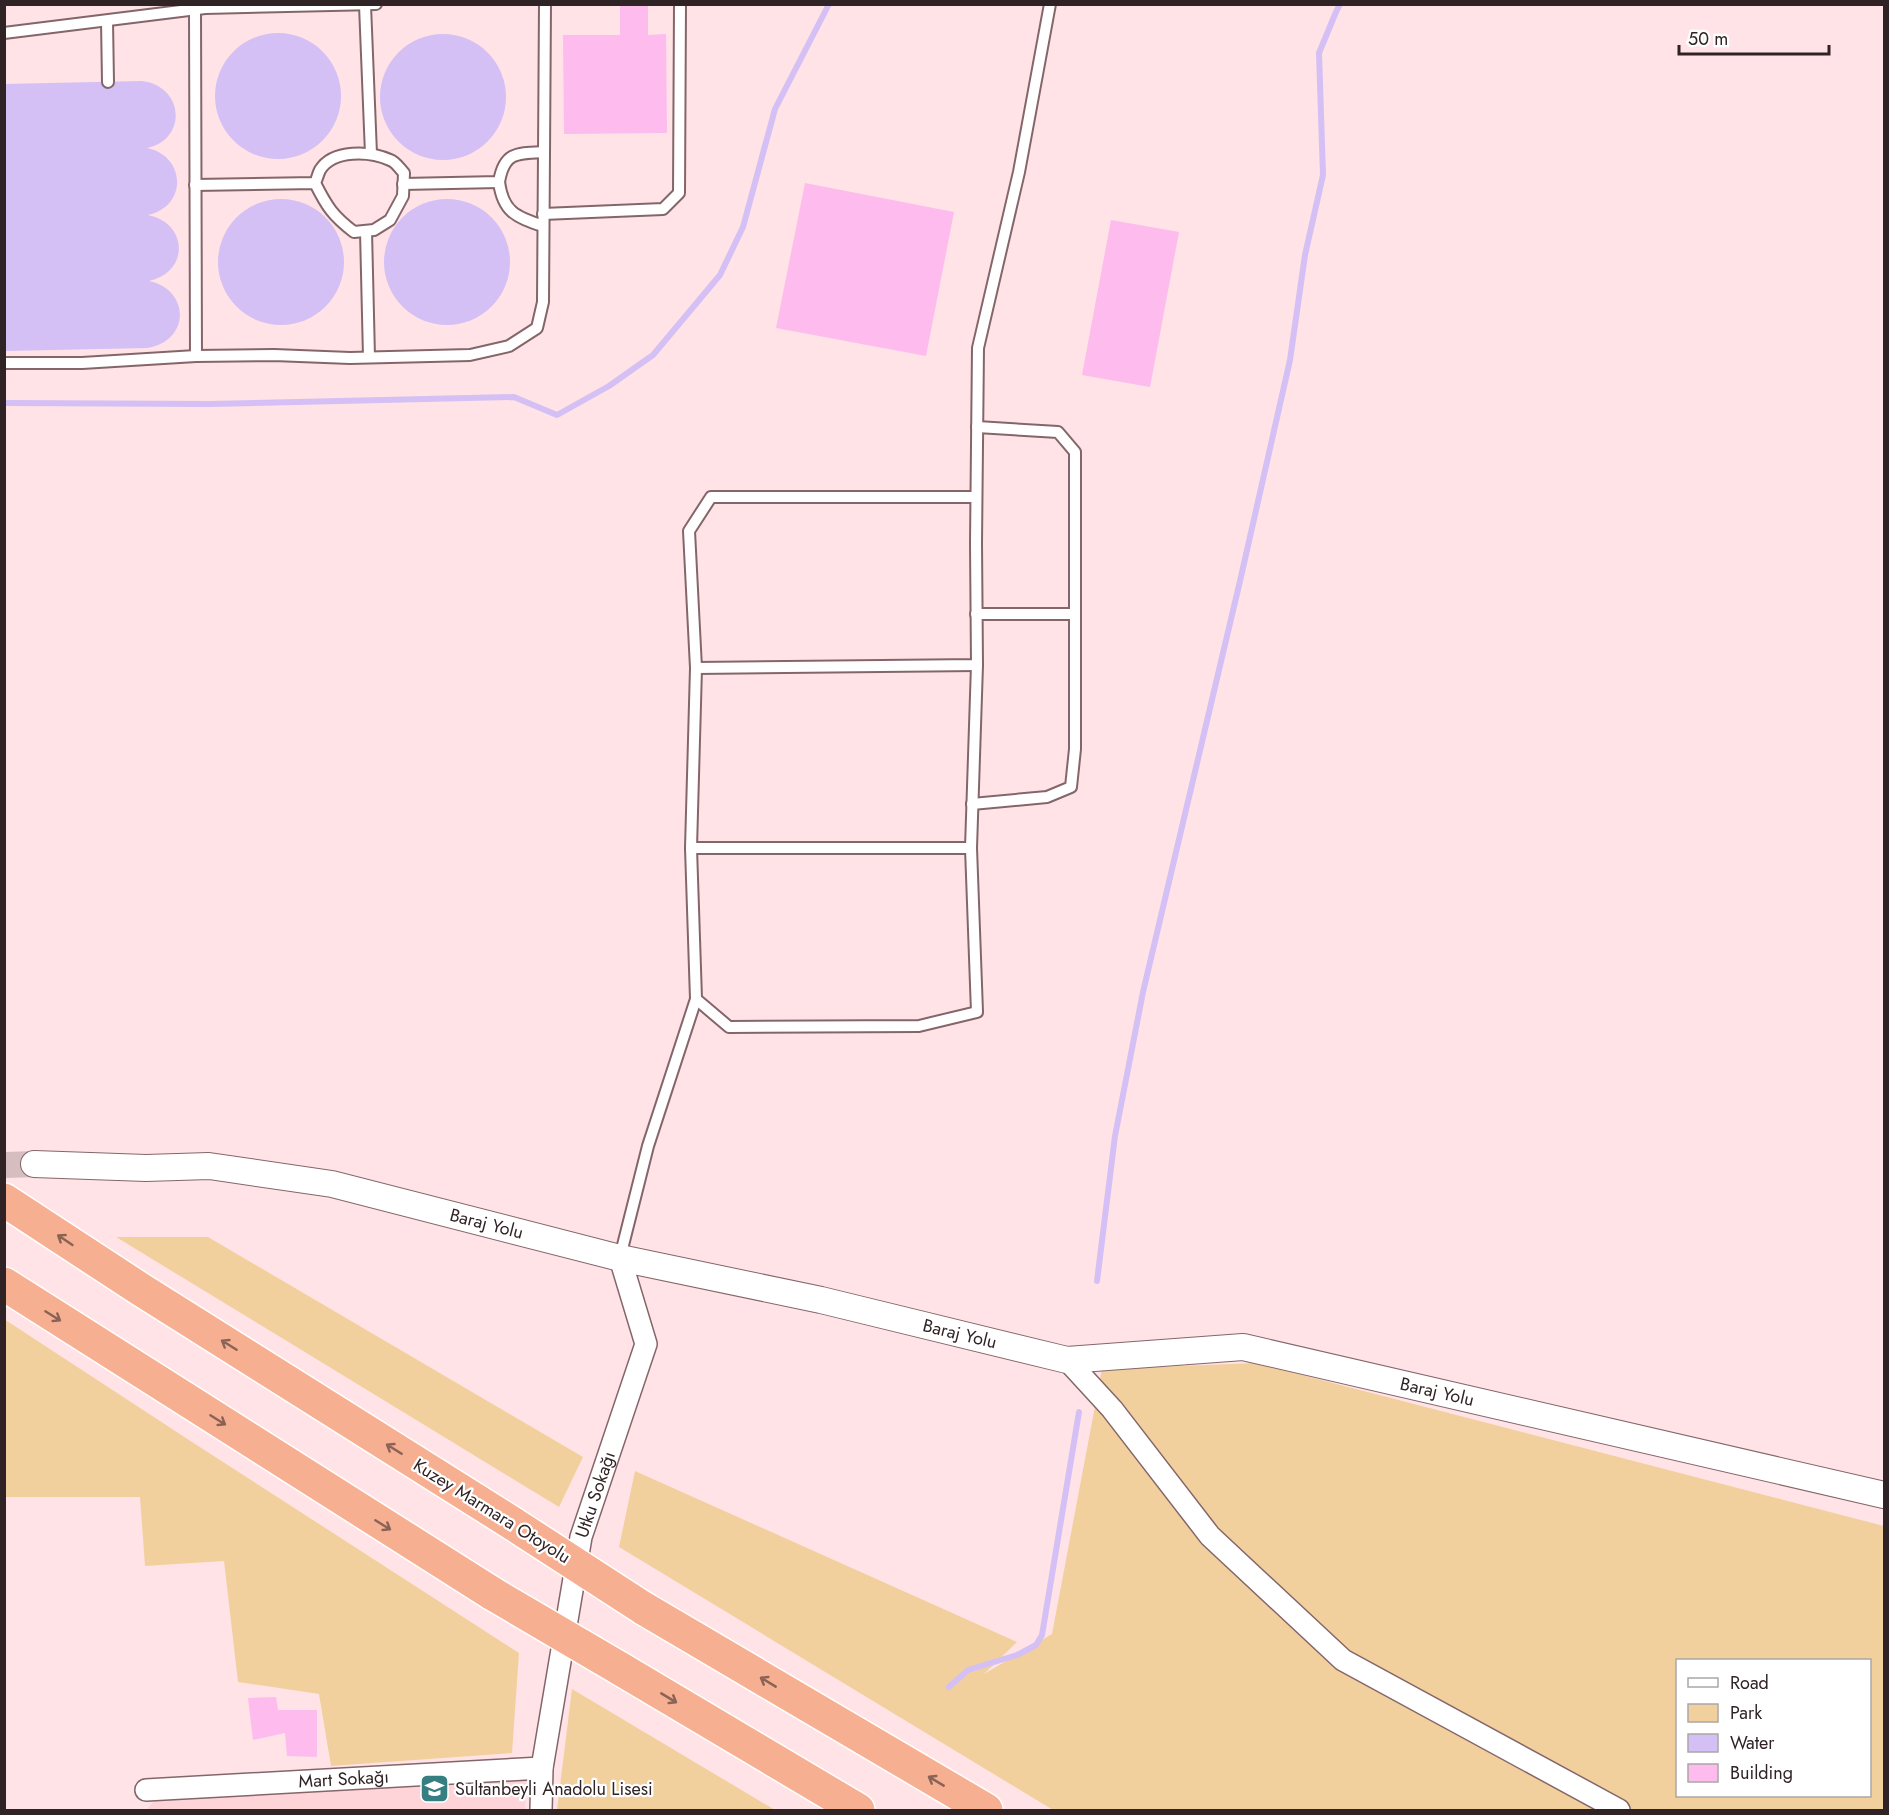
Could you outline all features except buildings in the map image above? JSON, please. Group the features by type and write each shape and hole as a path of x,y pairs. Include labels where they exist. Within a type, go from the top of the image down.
{"highway":[{"name":"Kuzey Marmara Otoyolu","path":"4,1200 140,1289 643,1608 986,1810"},
{"path":"4,1284 493,1594 858,1810"}],"street":[{"name":"Baraj Yolu","path":"34,1164 146,1168 209,1166 332,1184 620,1258 821,1300 1067,1360 1243,1347 1884,1495"},
{"name":"Utku Sokağı","path":"541,1810 542,1768 581,1537 646,1344 620,1258"},
{"path":"1067,1360 1112,1409 1210,1536 1343,1660 1619,1810"},
{"name":"Mart Sokağı","path":"146,1790 542,1768"}],"lane":[{"path":"4,33 226,6 376,4"},
{"path":"4,363 82,363 196,356 470,355 509,346 537,328 543,302 545,4"},
{"path":"543,214 663,209 679,194 680,4"},
{"path":"696,999 729,1027 919,1026 977,1012 970,848 977,665 978,348 1018,172 1050,4"},
{"path":"365,5 371,154"},
{"path":"195,9 196,356"},
{"path":"107,21 108,82"},
{"path":"543,226 525,220 511,211 501,199 499,182 501,169 508,158 522,153 544,152"},
{"path":"354,154 371,154 392,161 404,173 402,196 390,220 374,230 366,231 354,232 338,220 326,206 315,183 320,170 333,158 354,154"},
{"path":"403,184 499,182"},
{"path":"195,186 315,183"},
{"path":"366,231 369,357"},
{"path":"972,804 1047,796 1071,787 1075,749 1075,452 1058,432 977,427"},
{"path":"620,1258 648,1146 696,999 691,848 696,668 689,531 711,497 976,497"},
{"path":"976,614 1075,614"},
{"path":"696,668 977,665"},
{"path":"691,848 970,848"}],"shaded area":[{"name":"Sultanbeyli Anadolu Lisesi","path":"527,1780 525,1810 146,1810 156,1799"}],"green space":[{"path":"116,1237 208,1237 583,1457 559,1507"},
{"path":"4,1319 519,1653 512,1753 331,1766 319,1694 238,1682 224,1561 145,1566 140,1497 5,1497"},
{"path":"1256,1363 1884,1526 1884,1810 1053,1810 619,1547 635,1471 1017,1642 984,1674 1052,1634 1102,1369"},
{"path":"572,1689 775,1810 557,1810"}],"water":[{"path":"278,33 302,38 323,51 336,72 341,96 336,120 323,141 302,154 278,159 254,154 233,141 220,120 215,96 220,72 233,51 254,38"},
{"path":"443,34 467,39 488,52 501,73 506,97 501,121 488,142 467,155 443,160 419,155 398,142 385,121 380,97 385,73 398,52 419,39"},
{"path":"142,81 156,85 166,92 173,102 176,113 175,124 169,134 160,143 147,148 160,153 169,161 175,170 177,181 176,192 170,202 161,210 148,215 171,227 177,237 179,248 172,268 162,276 149,281 163,286 172,294 178,305 180,316 178,327 161,344 147,348 5,351 4,84"},
{"path":"281,199 305,204 326,217 339,238 344,262 339,286 326,307 305,320 281,325 257,320 236,307 223,286 218,262 223,238 236,217 257,204"},
{"path":"447,199 471,204 492,217 505,238 510,262 505,286 492,307 471,320 447,325 423,320 402,307 389,286 384,262 389,238 402,217 423,204"}],"waterway":[{"path":"4,403 210,404 514,397 557,415 609,386 653,355 720,275 743,227 775,109 829,4"},
{"path":"1097,1281 1115,1136 1143,992 1290,360 1305,255 1323,175 1319,53 1340,4"},
{"path":"949,1687 968,1670 1017,1655 1036,1645 1042,1635 1079,1412"}],"tunnel":[{"path":"4,1165 34,1164"}],"place":[{"name":"Sultanbeyli Anadolu Lisesi","path":"434,1789"}]}
